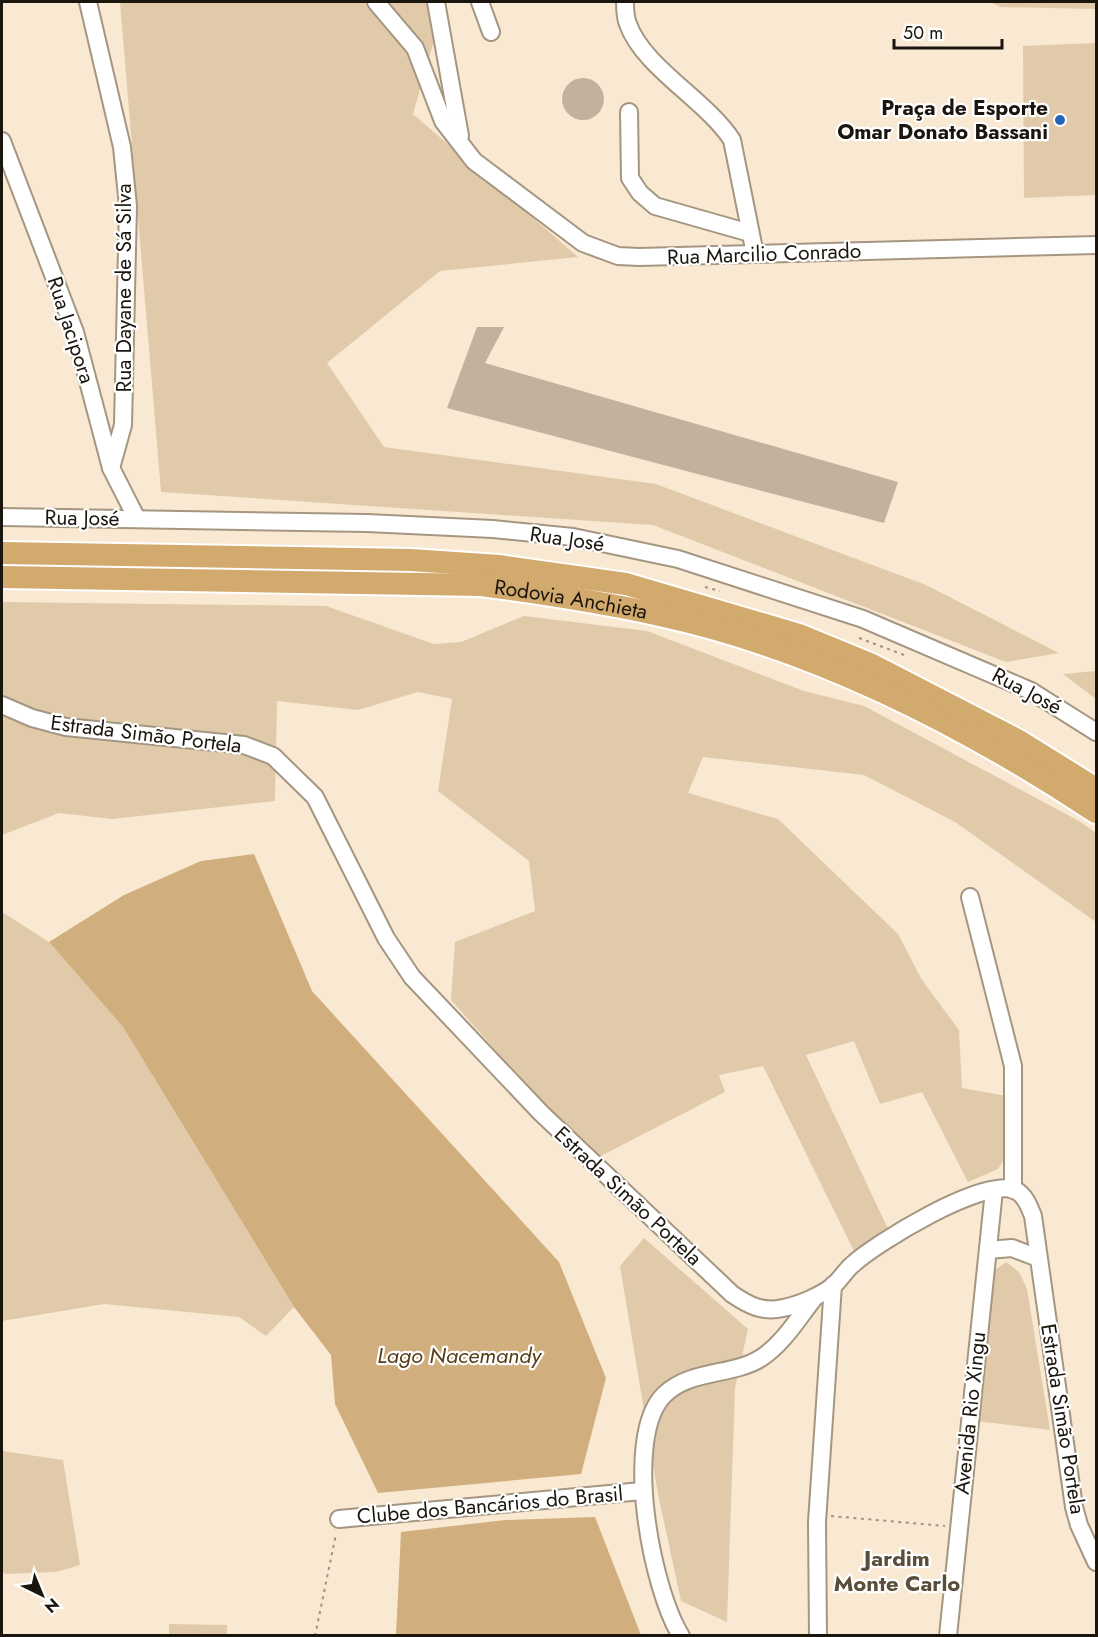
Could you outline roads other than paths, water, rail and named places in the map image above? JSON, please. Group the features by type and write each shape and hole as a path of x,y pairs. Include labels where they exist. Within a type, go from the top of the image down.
{"highway":[{"name":"Rodovia Anchieta","path":"2,553 411,560 500,566 626,584 799,635 872,665 1019,741 1096,789"},
{"name":"Rodovia Anchieta","path":"2,577 471,584 549,594 662,615 791,654 864,684 960,730 1096,812"}],"street":[{"name":"Rua Dayane de Sá Silva","path":"88,2 122,147 128,206 123,425 111,468"},
{"name":"Rua Marcilio Conrado","path":"376,2 416,48 443,121 466,151 484,169 598,251 639,257 1096,245"},
{"path":"436,2 455,119 466,151"},
{"path":"480,2 491,32"},
{"path":"625,2 627,22 634,39 648,56 723,126 732,140 755,254"},
{"path":"629,112 630,178 640,193 655,206 750,233"},
{"name":"Rua Jacipora","path":"2,141 75,332 111,468 137,519"},
{"name":"Rua José","path":"2,517 367,523 493,529 573,537 678,559 770,587 894,632 1031,691 1096,732"},
{"name":"Estrada Simão Portela","path":"2,705 32,718 66,727 244,745 273,756 315,797 386,938 412,977 548,1120 732,1294 748,1305 765,1310 783,1308 815,1297 833,1285 852,1265 890,1238 960,1200 994,1190 1013,1190 1027,1202 1032,1216 1074,1507 1079,1525 1096,1562"},
{"path":"970,897 1013,1066 1013,1190"},
{"name":"Avenida Rio Xingu","path":"948,1635 957,1528 994,1190"},
{"path":"988,1250 1012,1248 1038,1258"},
{"path":"818,1635 819,1515 833,1285"},
{"path":"681,1635 664,1600 655,1567 642,1491 647,1430 652,1412 664,1395 682,1382 759,1360 773,1349 815,1297"},
{"name":"Clube dos Bancários do Brasil","path":"339,1519 642,1491"}],"water":[{"name":"Lago Nacemandy","path":"254,854 312,991 559,1262 606,1378 581,1474 378,1493 335,1404 331,1355 294,1307 123,1027 49,942 124,895 201,861"},
{"path":"595,1517 641,1635 396,1635 401,1532 505,1520"}],"place":[{"name":"Praça de Esporte Omar Donato Bassani","path":"1060,120"}],"district":[{"name":"Jardim Monte Carlo","path":"897,1571"}]}
